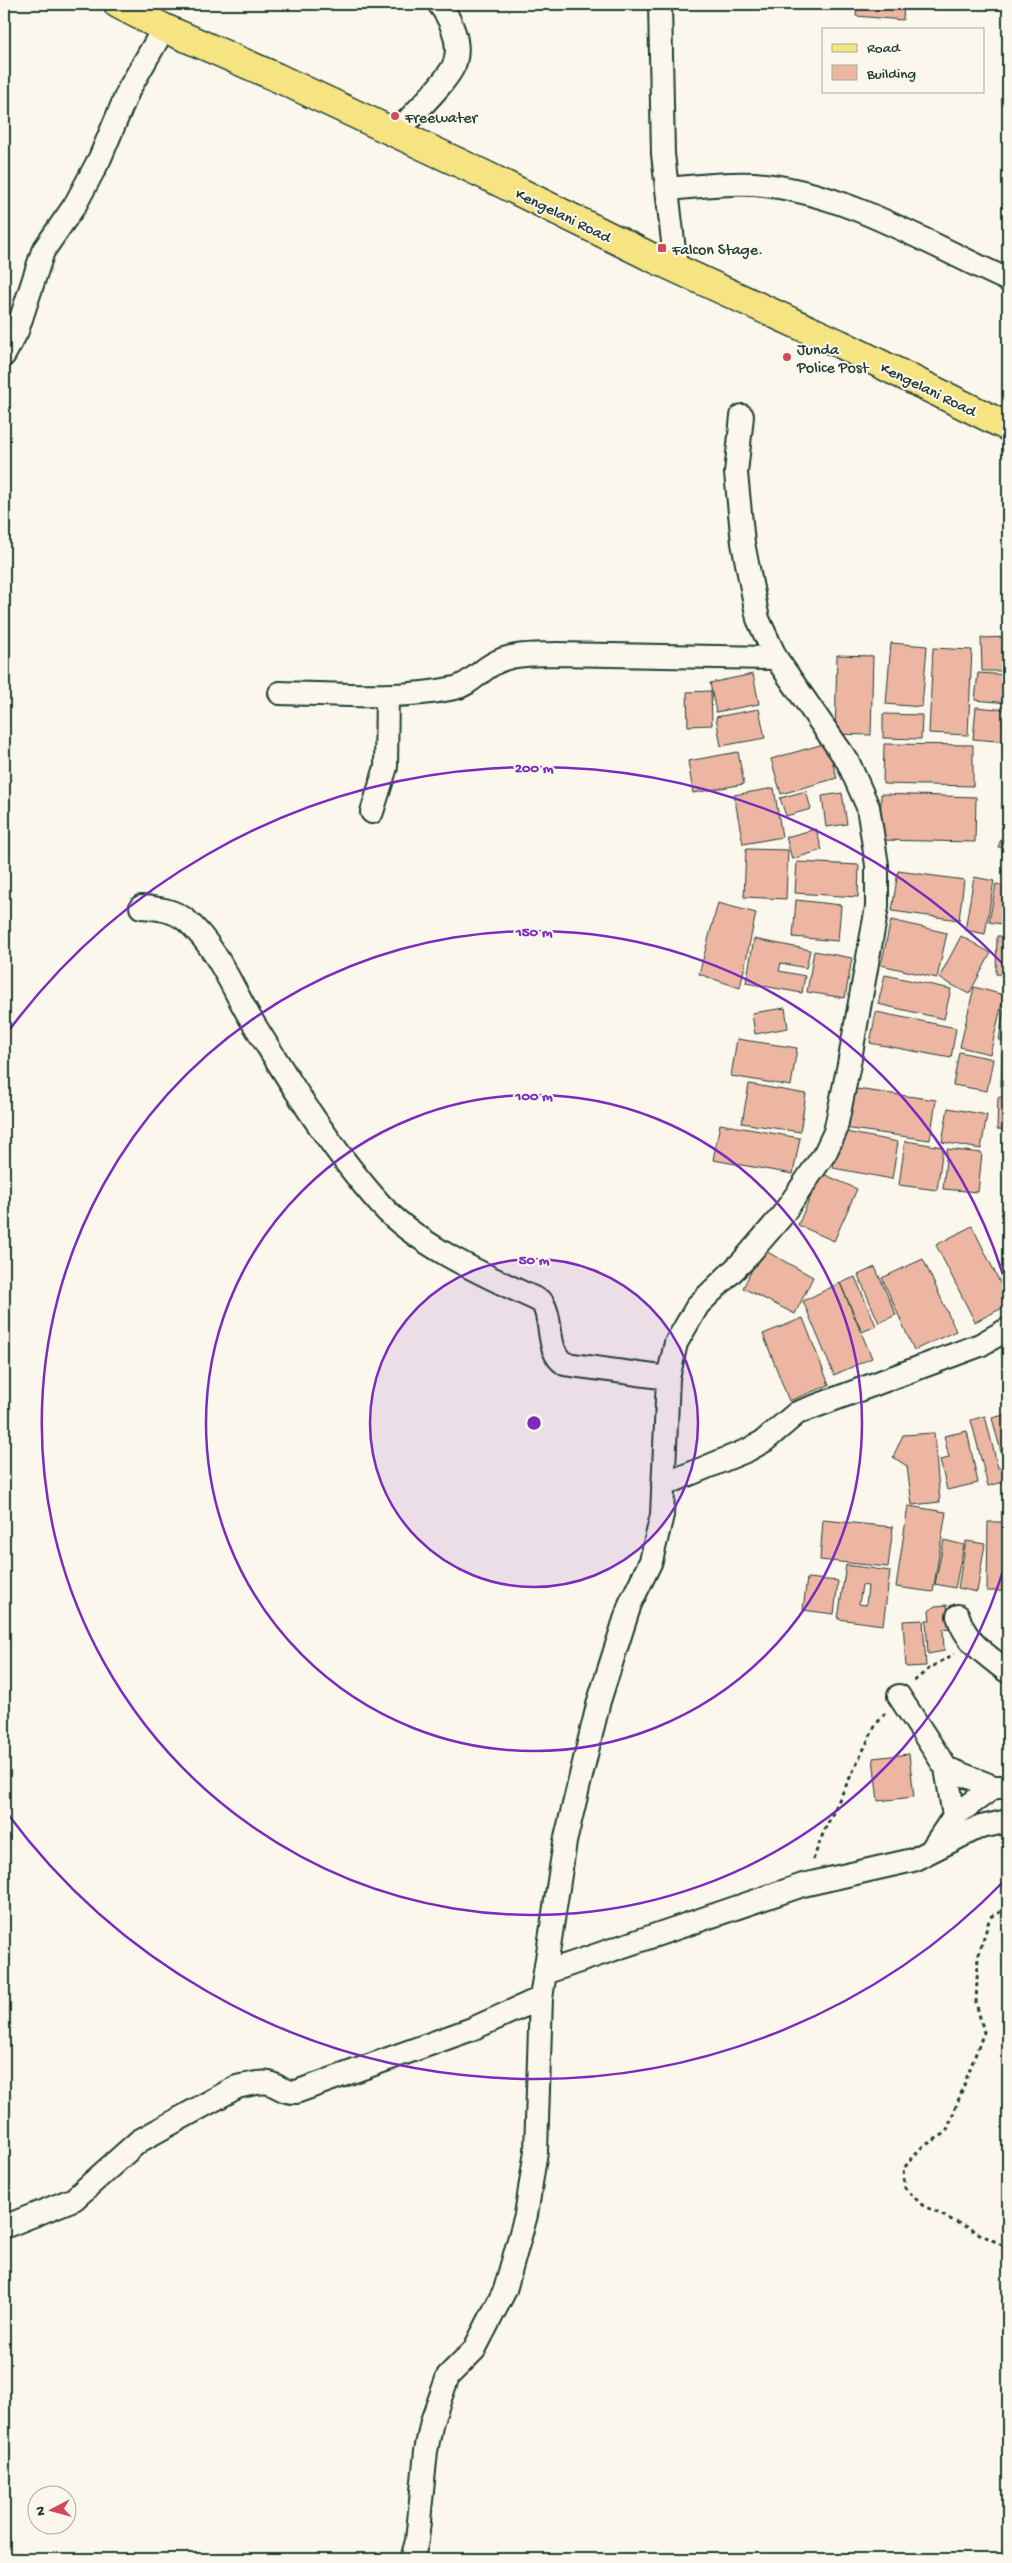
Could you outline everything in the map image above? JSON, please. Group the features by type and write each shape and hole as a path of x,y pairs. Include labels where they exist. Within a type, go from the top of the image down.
{"main road":[{"name":"Kengelani Road","path":"118,4 164,28 276,76 676,268 840,344 1008,426"}],"street":[{"path":"395,134 443,81 455,64 454,35 450,22 440,4"},
{"path":"660,4 663,154 676,268"},
{"path":"4,355 17,331 35,268 43,251 75,205 100,158 129,89 164,28"},
{"path":"667,189 753,184 800,191 861,212 1008,280"},
{"path":"412,2559 417,2541 426,2451 432,2421 448,2376 474,2350 505,2290 526,2215 536,2151 542,1998 565,1842 599,1701 630,1604 651,1561 662,1515 668,1378 676,1342 698,1305 743,1262 782,1217 825,1153 835,1132 877,907 877,865 868,807 862,792 848,762 776,658 758,619 744,542 736,473 742,416"},
{"path":"280,693 387,695 457,688 492,664 512,657 556,654 776,658"},
{"path":"372,812 386,767 387,695"},
{"path":"141,907 175,912 196,931 222,967 299,1095 341,1156 382,1206 432,1246 542,1302 548,1312 553,1352 557,1359 564,1364 668,1378"},
{"path":"663,1485 748,1450 764,1441 797,1413 980,1345 1008,1330"},
{"path":"958,1616 964,1633 972,1643 1008,1672"},
{"path":"899,1696 946,1768 954,1816"},
{"path":"946,1768 1001,1787"},
{"path":"932,1850 954,1816 1001,1787"},
{"path":"547,1972 803,1885 896,1866 977,1828 1008,1821"},
{"path":"4,2227 74,2200 139,2141 237,2087 247,2084 269,2083 288,2092 296,2092 472,2029 542,1998"}],"path":[{"path":"803,1885 824,1831 875,1726 899,1696 930,1668 972,1643"},
{"path":"1008,1908 990,1917 978,1957 976,2004 984,2032 946,2133 922,2147 903,2169 905,2188 922,2205 1008,2248"}],"building":[{"path":"857,4 904,4 903,20 856,16"},
{"path":"1008,637 1008,671 982,671 981,638"},
{"path":"891,643 927,646 922,707 886,704"},
{"path":"933,648 972,650 968,735 929,733"},
{"path":"837,655 873,656 871,735 835,734"},
{"path":"978,673 1008,675 1008,703 975,700"},
{"path":"753,674 759,704 716,712 710,683"},
{"path":"711,691 712,725 688,726 687,692"},
{"path":"976,707 1008,710 1008,742 973,739"},
{"path":"759,709 765,738 721,746 716,717"},
{"path":"883,714 922,715 921,739 883,738"},
{"path":"827,743 837,778 781,794 771,759"},
{"path":"884,744 973,745 973,786 883,784"},
{"path":"738,752 744,784 693,793 688,761"},
{"path":"774,788 782,837 743,844 734,795"},
{"path":"806,791 811,809 786,816 780,798"},
{"path":"842,793 847,824 826,827 822,796"},
{"path":"881,794 976,797 975,842 880,840"},
{"path":"1008,822 1008,848 998,847"},
{"path":"816,829 822,850 792,859 786,837"},
{"path":"746,849 788,850 786,899 744,897"},
{"path":"797,862 859,865 858,897 795,893"},
{"path":"898,871 964,880 959,920 892,911"},
{"path":"974,877 994,881 985,934 965,930"},
{"path":"996,884 1008,887 1008,925 989,922"},
{"path":"796,900 841,905 838,941 793,937"},
{"path":"718,903 756,913 740,988 699,974"},
{"path":"891,920 947,933 937,978 881,965"},
{"path":"961,936 991,953 969,994 939,978"},
{"path":"997,936 1008,936 1008,975 996,974"},
{"path":"754,939 810,950 806,968 781,963 779,971 805,976 802,993 746,983"},
{"path":"814,951 852,958 845,998 807,992"},
{"path":"885,975 951,989 944,1019 878,1004"},
{"path":"974,987 1004,995 990,1054 960,1047"},
{"path":"1005,1002 1008,1003 1008,1041 999,1040"},
{"path":"785,1008 788,1028 755,1034 752,1013"},
{"path":"876,1012 956,1028 951,1058 870,1043"},
{"path":"737,1039 797,1048 791,1086 731,1076"},
{"path":"959,1052 993,1059 987,1091 953,1085"},
{"path":"1002,1053 1008,1053 1008,1086 1001,1086"},
{"path":"749,1084 806,1094 800,1132 742,1123"},
{"path":"849,1088 936,1100 930,1140 844,1128"},
{"path":"998,1097 1008,1097 1008,1130 997,1129"},
{"path":"948,1108 987,1115 981,1149 942,1142"},
{"path":"720,1124 800,1138 793,1174 713,1160"},
{"path":"840,1131 898,1142 892,1179 833,1168"},
{"path":"905,1141 943,1147 937,1190 899,1185"},
{"path":"947,1149 982,1153 978,1192 943,1189"},
{"path":"821,1173 857,1189 834,1241 798,1225"},
{"path":"972,1226 1008,1299 1008,1305 975,1322 936,1245"},
{"path":"762,1249 813,1277 795,1314 743,1288"},
{"path":"923,1259 956,1331 914,1350 882,1278"},
{"path":"875,1267 896,1315 879,1323 858,1275"},
{"path":"855,1277 876,1326 862,1332 840,1283"},
{"path":"840,1283 872,1358 834,1375 803,1301"},
{"path":"803,1318 829,1385 789,1401 763,1334"},
{"path":"1008,1414 1008,1481 988,1486 971,1420 985,1416 998,1468 1005,1467 992,1418"},
{"path":"967,1431 978,1483 947,1490 940,1460 949,1458 944,1436"},
{"path":"934,1433 940,1502 912,1505 907,1466 893,1457 903,1435"},
{"path":"908,1506 946,1512 933,1592 896,1587"},
{"path":"823,1520 893,1527 888,1567 820,1560"},
{"path":"988,1522 1008,1522 1008,1591 987,1591"},
{"path":"944,1540 964,1545 955,1588 935,1584"},
{"path":"966,1541 985,1544 977,1592 958,1588"},
{"path":"846,1565 890,1571 883,1625 838,1619","holes":["862,1585 868,1586 866,1605 859,1604"]},
{"path":"807,1578 838,1581 834,1614 803,1610"},
{"path":"947,1605 949,1628 943,1629 944,1651 928,1654 926,1620 930,1620 929,1611 935,1606"},
{"path":"923,1620 926,1666 906,1667 903,1621"},
{"path":"909,1754 914,1797 878,1801 873,1758"}],"place":[{"name":"Freewater","path":"395,116"},
{"name":"Falcon Stage.","path":"662,248"},
{"name":"Junda Police Post","path":"787,357"}]}
